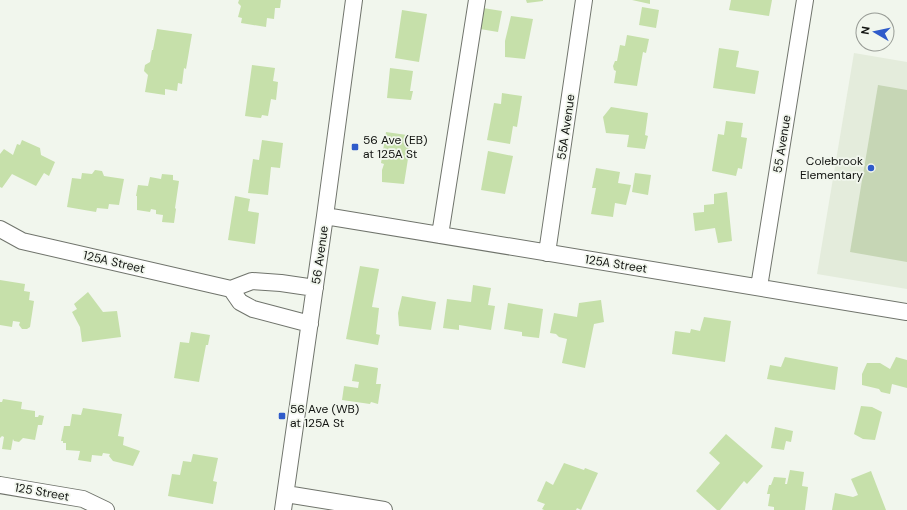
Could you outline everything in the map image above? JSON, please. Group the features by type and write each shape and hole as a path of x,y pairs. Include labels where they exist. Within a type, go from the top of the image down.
{"street":[{"name":"56 Avenue","path":"283,510 354,0"},
{"path":"440,235 477,0"},
{"name":"55A Avenue","path":"547,253 584,0"},
{"name":"55 Avenue","path":"759,287 805,0"},
{"name":"125A Street","path":"325,216 907,312"},
{"name":"125A Street","path":"0,229 22,241 231,289"},
{"path":"310,324 254,309 240,302 231,289 252,281 281,283 315,288"},
{"name":"125 Street","path":"0,485 83,500 106,510"},
{"path":"286,494 384,510"}],"shaded area":[{"name":"Colebrook Elementary","path":"854,53 907,62 907,289 817,274"}],"green space":[{"path":"878,85 907,90 907,262 850,252"}],"building":[{"path":"239,0 281,0 280,8 275,8 274,19 267,18 266,27 241,23 242,18 238,17 241,6 238,3"},
{"path":"526,0 543,0 543,1 527,3"},
{"path":"632,0 650,0 650,4"},
{"path":"731,0 772,0 769,16 729,10"},
{"path":"642,7 659,10 656,28 639,25"},
{"path":"483,8 502,11 498,32 480,29"},
{"path":"402,10 427,14 419,62 395,58"},
{"path":"511,16 533,19 525,59 505,57 505,41"},
{"path":"157,29 192,34 182,84 178,83 177,91 165,89 165,95 145,92 148,75 144,71 145,65 150,62"},
{"path":"627,35 649,39 646,53 643,52 637,86 614,83 616,71 614,70 613,66 615,61 617,61 620,45 625,46"},
{"path":"719,48 739,51 736,67 759,71 755,94 713,88"},
{"path":"252,65 275,68 273,81 278,82 276,100 271,99 268,116 262,115 261,118 245,116"},
{"path":"390,68 413,71 410,91 413,91 411,100 387,98"},
{"path":"502,93 522,96 517,127 513,126 510,144 487,140 494,103 501,104"},
{"path":"611,107 648,113 645,135 648,136 645,149 627,147 629,135 606,133 603,117"},
{"path":"726,121 743,123 741,137 747,138 742,169 738,168 736,176 712,171 718,134 724,135"},
{"path":"386,132 407,135 405,145 410,146 404,184 382,182 382,170 384,164 381,163"},
{"path":"22,140 40,148 41,155 55,162 49,176 44,173 36,186 12,174 2,188 0,187 0,154 4,149 13,155 17,144 20,145"},
{"path":"262,140 283,143 280,168 271,167 268,195 248,193 253,159 259,160"},
{"path":"488,151 513,156 505,194 481,190"},
{"path":"596,168 620,172 618,183 631,185 626,205 615,203 613,217 591,214 596,188 592,188"},
{"path":"95,170 102,171 104,176 124,179 119,205 109,204 108,209 97,208 96,212 67,207 72,178 81,179 82,173 92,174"},
{"path":"635,173 651,175 648,195 632,192"},
{"path":"162,174 173,175 173,180 179,181 174,223 162,222 163,215 156,214 156,210 151,209 150,212 137,210 136,196 138,185 148,186 150,177 161,179"},
{"path":"727,192 732,241 718,243 715,228 695,231 693,213 704,212 704,205 714,204 714,194"},
{"path":"235,196 250,199 248,211 259,213 255,244 228,240"},
{"path":"360,266 379,269 372,307 379,308 376,334 380,335 378,345 346,339"},
{"path":"0,280 25,284 24,291 30,292 29,300 34,301 30,327 27,329 22,329 19,325 20,322 13,321 12,327 0,325"},
{"path":"473,285 491,288 488,305 495,306 491,330 459,325 459,330 443,328 447,299 471,302"},
{"path":"88,292 103,312 117,311 121,337 82,342 80,327 72,312 77,309 74,304"},
{"path":"402,296 436,302 431,330 399,326 398,313"},
{"path":"601,300 604,322 594,324 585,368 562,363 567,339 550,333 554,313 577,317 579,303"},
{"path":"508,303 543,309 539,338 522,336 522,332 504,329"},
{"path":"704,317 731,321 725,362 672,354 675,331 690,333 691,329 700,331"},
{"path":"191,332 210,335 208,345 206,345 199,382 174,378 180,342 189,343"},
{"path":"785,357 838,367 835,390 767,379 770,365 781,367"},
{"path":"896,357 907,360 907,388 892,384 890,394 881,392 879,389 862,385 862,374 867,363 880,363 890,369"},
{"path":"355,364 378,368 376,384 381,384 378,404 371,402 370,404 342,400 344,386 358,388 359,382 352,381"},
{"path":"3,399 22,402 21,409 35,411 35,417 38,417 39,415 44,416 42,425 38,425 35,440 23,438 19,442 14,441 13,439 11,450 2,449 4,437 2,436 0,438 0,402 2,402"},
{"path":"861,406 872,407 882,412 875,440 863,439 854,434"},
{"path":"83,408 122,414 118,436 124,437 123,445 140,451 133,466 113,461 109,456 110,454 103,453 102,456 92,455 91,462 78,460 80,451 66,450 66,443 61,441 64,426 70,426 72,414 81,415"},
{"path":"775,427 793,431 791,442 786,441 784,450 771,448"},
{"path":"726,434 763,466 747,484 744,481 720,510 717,510 696,491 720,463 709,453"},
{"path":"193,454 218,458 213,481 217,482 213,504 168,496 172,474 180,475 183,461 191,462"},
{"path":"564,463 598,473 581,510 577,508 576,510 544,510 542,509 545,504 537,501 546,481 553,485"},
{"path":"790,470 804,472 802,486 808,487 805,510 774,510 774,507 768,506 770,494 767,494 769,485 771,485 774,477 786,478 785,484 787,484"},
{"path":"871,471 886,510 832,510 835,493 853,497 858,495 851,479"}],"place":[{"name":"56 Ave (EB) at 125A St","path":"355,147"},
{"name":"Colebrook Elementary","path":"871,168"},
{"name":"56 Ave (WB) at 125A St","path":"282,416"}]}
